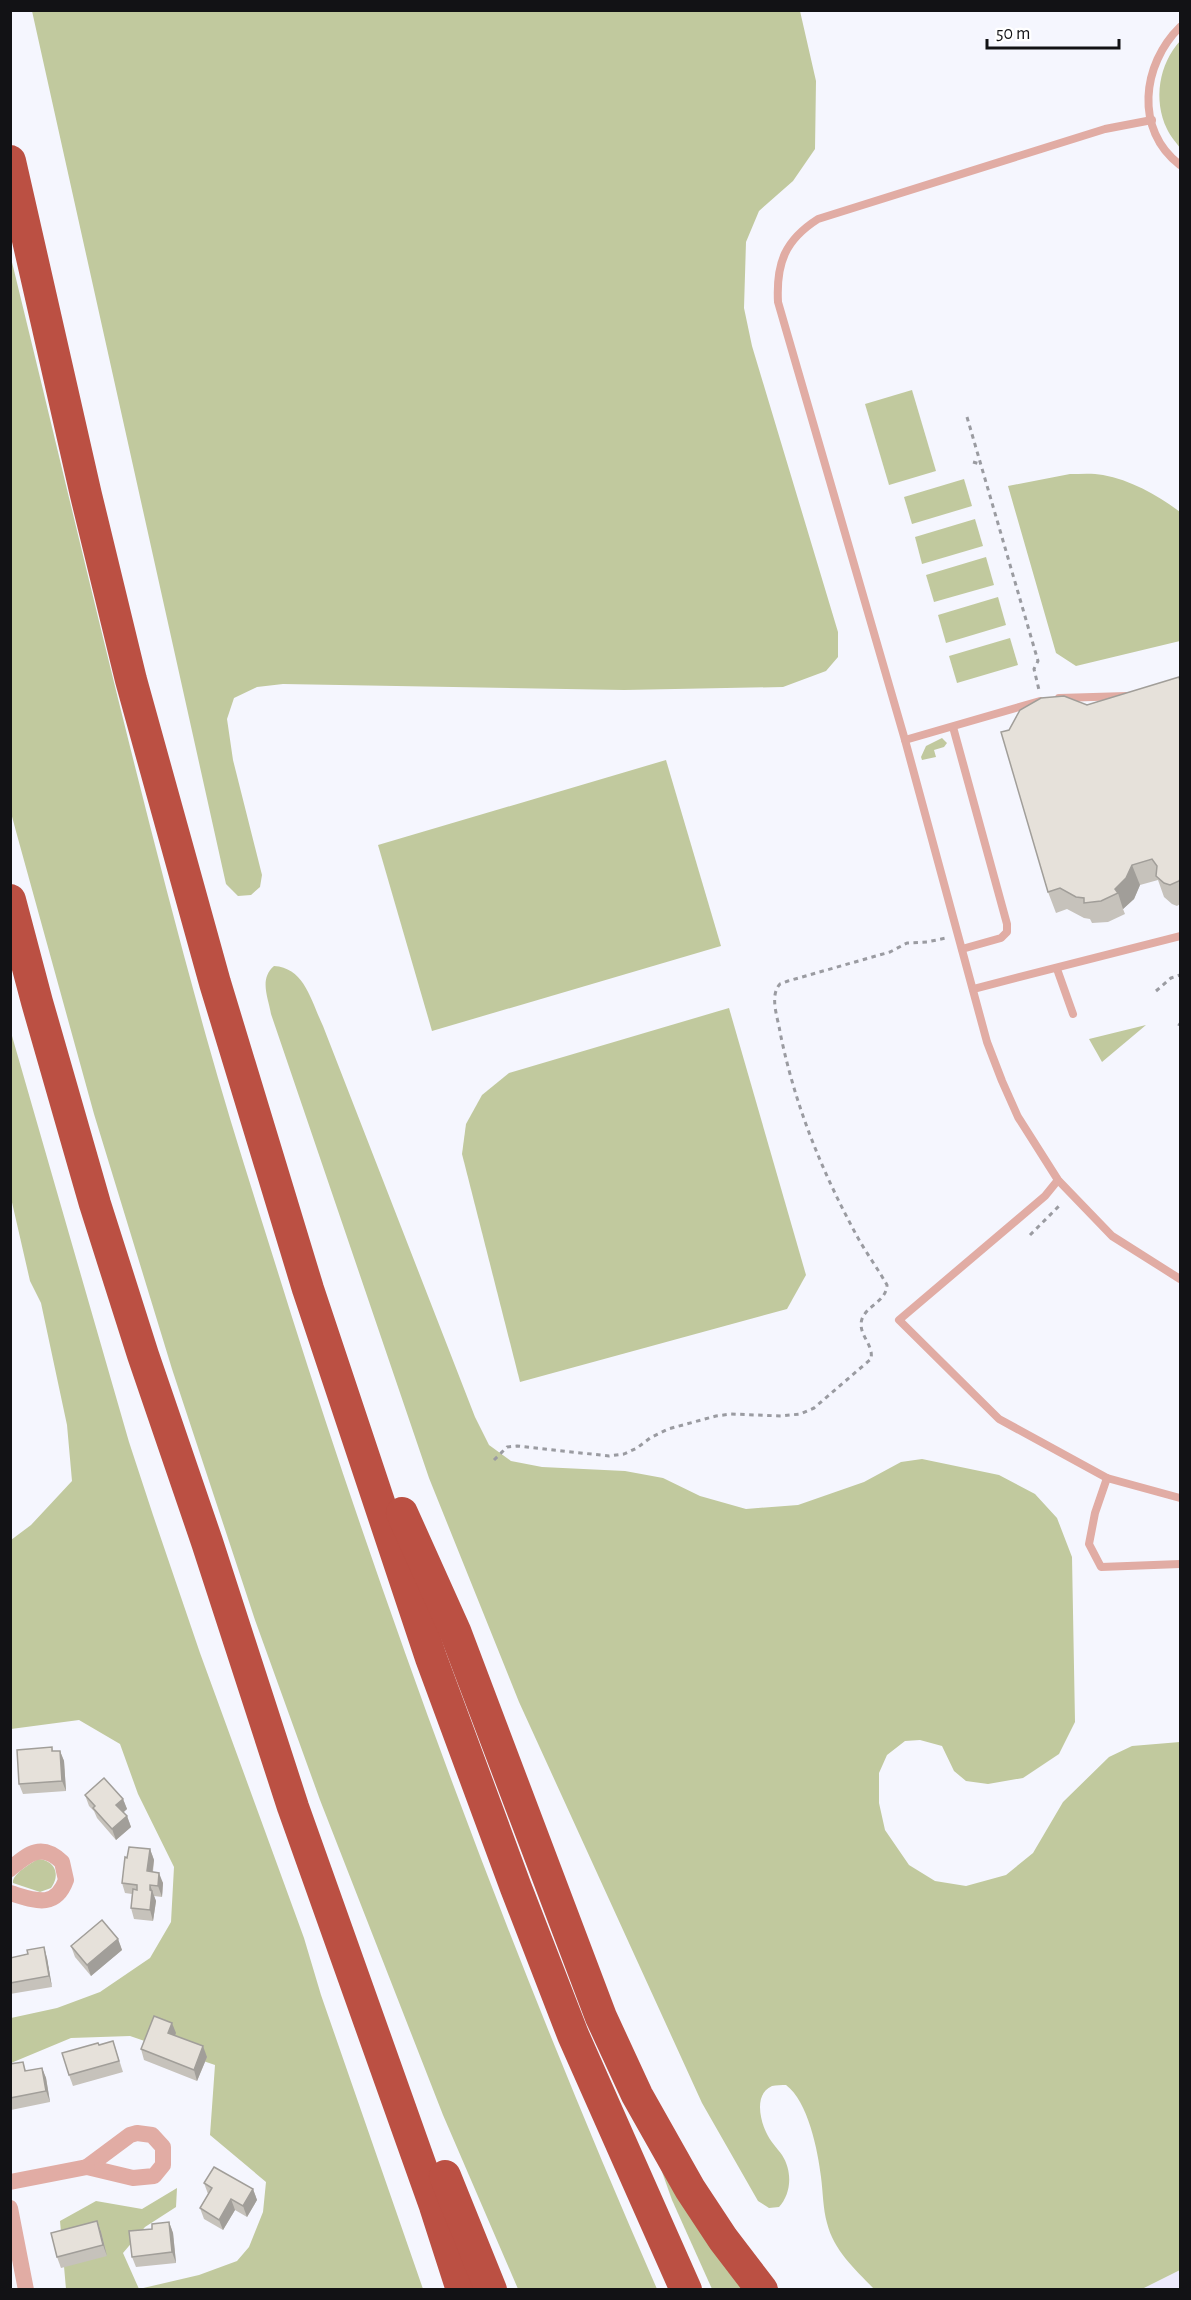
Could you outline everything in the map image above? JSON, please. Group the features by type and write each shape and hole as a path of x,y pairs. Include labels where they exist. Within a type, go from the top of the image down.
{"highway":[{"path":"10,162 83,483 131,680 215,983 308,1289 431,1658 516,1888 573,2035 686,2289"},
{"path":"10,900 95,1204 293,1807 435,2206 462,2289"},
{"path":"333,1362 455,1631 601,2017 637,2095 690,2189 723,2239 762,2289"},
{"path":"293,1807 491,2289"}],"street":[{"path":"10,1869 27,1855 36,1851 47,1851 62,1862 66,1880 59,1892 45,1901 10,1893"},
{"path":"10,2182 87,2167"},
{"path":"10,2208 26,2289"}],"lane":[{"path":"1180,27 1167,40 1159,54 1149,86 1152,120 1164,148 1180,165"},
{"path":"1152,120 1105,129 818,219 801,230 790,243 783,256 777,286 778,302 906,740 987,1042 1002,1081 1018,1117 1058,1180 1113,1236 1180,1280"},
{"path":"906,740 1041,701 1071,697 1133,695"},
{"path":"953,727 1007,924 1007,932 1001,938 962,949"},
{"path":"973,989 1180,936"},
{"path":"1058,969 1073,1014"},
{"path":"1058,1180 1045,1196 899,1320 999,1419 1107,1478 1180,1498"},
{"path":"1107,1478 1095,1513 1089,1544 1101,1567 1180,1564"}],"path":[{"path":"967,417 1038,661 1034,669 1041,701"},
{"path":"973,462 980,464"},
{"path":"494,1460 507,1447 517,1446 592,1455 624,1454 668,1429 716,1416 800,1414 814,1408 871,1359 872,1353 861,1330 861,1321 864,1315 884,1296 887,1285 826,1177 802,1119 784,1054 775,995 780,984 788,981 890,952 907,943 946,938"},
{"path":"1156,991 1172,978 1180,975"},
{"path":"1030,1235 1059,1206"}],"shaded area":[{"path":"1180,2270 1180,2289 1142,2289"}],"green space":[{"path":"32,11 800,11 816,81 815,149 793,181 759,211 746,242 744,308 752,346 838,632 838,657 826,671 783,687 624,690 283,684 257,687 234,698 227,719 233,760 262,875 260,887 251,895 238,896 226,884"},
{"path":"1180,41 1180,148 1168,132 1159,94 1167,60"},
{"path":"10,254 129,744 180,939 226,1106 291,1314 373,1561 461,1806 556,2049 657,2289 518,2289 443,2115 320,1800 255,1620 172,1369 94,1114 10,809"},
{"path":"912,390 936,471 889,485 865,404"},
{"path":"1070,474 1099,474 1113,477 1154,495 1180,512 1180,641 1076,666 1056,653 1008,486"},
{"path":"964,479 972,506 912,524 904,497"},
{"path":"975,519 983,546 922,564 915,537"},
{"path":"986,557 994,585 934,602 926,575"},
{"path":"998,597 1006,625 946,643 938,615"},
{"path":"1010,638 1018,665 957,683 949,656"},
{"path":"942,738 947,743 944,747 934,750 936,757 922,760 926,746"},
{"path":"666,760 721,946 432,1031 378,845"},
{"path":"274,966 285,968 293,973 306,987 475,1417 489,1445 511,1461 542,1467 625,1471 663,1478 700,1496 746,1509 798,1505 864,1482 901,1462 922,1459 999,1475 1035,1494 1057,1518 1072,1557 1075,1722 1059,1754 1023,1778 988,1784 966,1781 954,1771 942,1746 920,1740 905,1741 887,1755 879,1773 879,1803 885,1830 909,1865 935,1881 966,1886 1006,1875 1033,1853 1063,1802 1109,1757 1132,1746 1180,1742 1180,2270 1142,2289 874,2289 846,2259 830,2233 811,2127 800,2102 786,2085 772,2086 766,2090 760,2107 766,2132 786,2162 789,2175 788,2189 779,2207 769,2208 758,2201 702,2103 519,1702 429,1478 271,1014 266,982 269,971"},
{"path":"729,1008 806,1275 787,1309 520,1382 462,1154 466,1124 482,1095 509,1073"},
{"path":"1146,1025 1102,1062 1089,1039"},
{"path":"10,1029 129,1442 200,1653 304,1938 321,1995 423,2289 139,2289 199,2275 237,2261 249,2247 263,2212 266,2182 210,2135 215,2065 130,2036 71,2038 11,2063 11,2018 57,2008 100,1992 150,1958 171,1922 174,1867 138,1794 120,1744 79,1720 11,1729 11,1540 31,1525 72,1481 67,1425 41,1303 30,1281 11,1198"},
{"path":"38,1859 49,1862 55,1869 56,1878 51,1888 40,1892 13,1883 18,1873"},
{"path":"661,2169 753,2289 712,2289 672,2200"},
{"path":"177,2188 176,2207 145,2227 123,2253 139,2289 66,2289 60,2221 96,2201 142,2209"}],"building":[{"path":"1179,677 1179,881 1170,885 1164,883 1156,876 1157,866 1152,859 1132,865 1126,878 1115,889 1118,893 1101,901 1084,903 1084,898 1076,897 1060,888 1048,892 1001,732 1009,730 1020,710 1041,698 1064,696 1087,705"},
{"path":"52,1747 52,1751 60,1751 62,1781 19,1784 17,1750"},
{"path":"104,1778 123,1799 116,1805 127,1816 112,1829 93,1808 95,1806 85,1795"},
{"path":"129,1847 150,1849 147,1871 159,1873 158,1886 150,1885 152,1891 150,1910 131,1908 133,1889 137,1890 137,1885 122,1883 125,1857 127,1858"},
{"path":"102,1920 118,1939 87,1965 71,1946"},
{"path":"44,1947 49,1976 10,1983 10,1958 28,1954 27,1950"},
{"path":"154,2016 172,2023 168,2033 203,2046 194,2070 141,2049"},
{"path":"113,2041 119,2061 69,2075 62,2053"},
{"path":"23,2062 25,2071 42,2068 46,2091 10,2098 10,2064"},
{"path":"214,2167 253,2189 243,2206 231,2199 219,2220 200,2208 212,2188 204,2183"},
{"path":"97,2221 103,2245 57,2257 51,2233"},
{"path":"169,2222 172,2252 132,2257 129,2231 152,2229 152,2224"}]}
